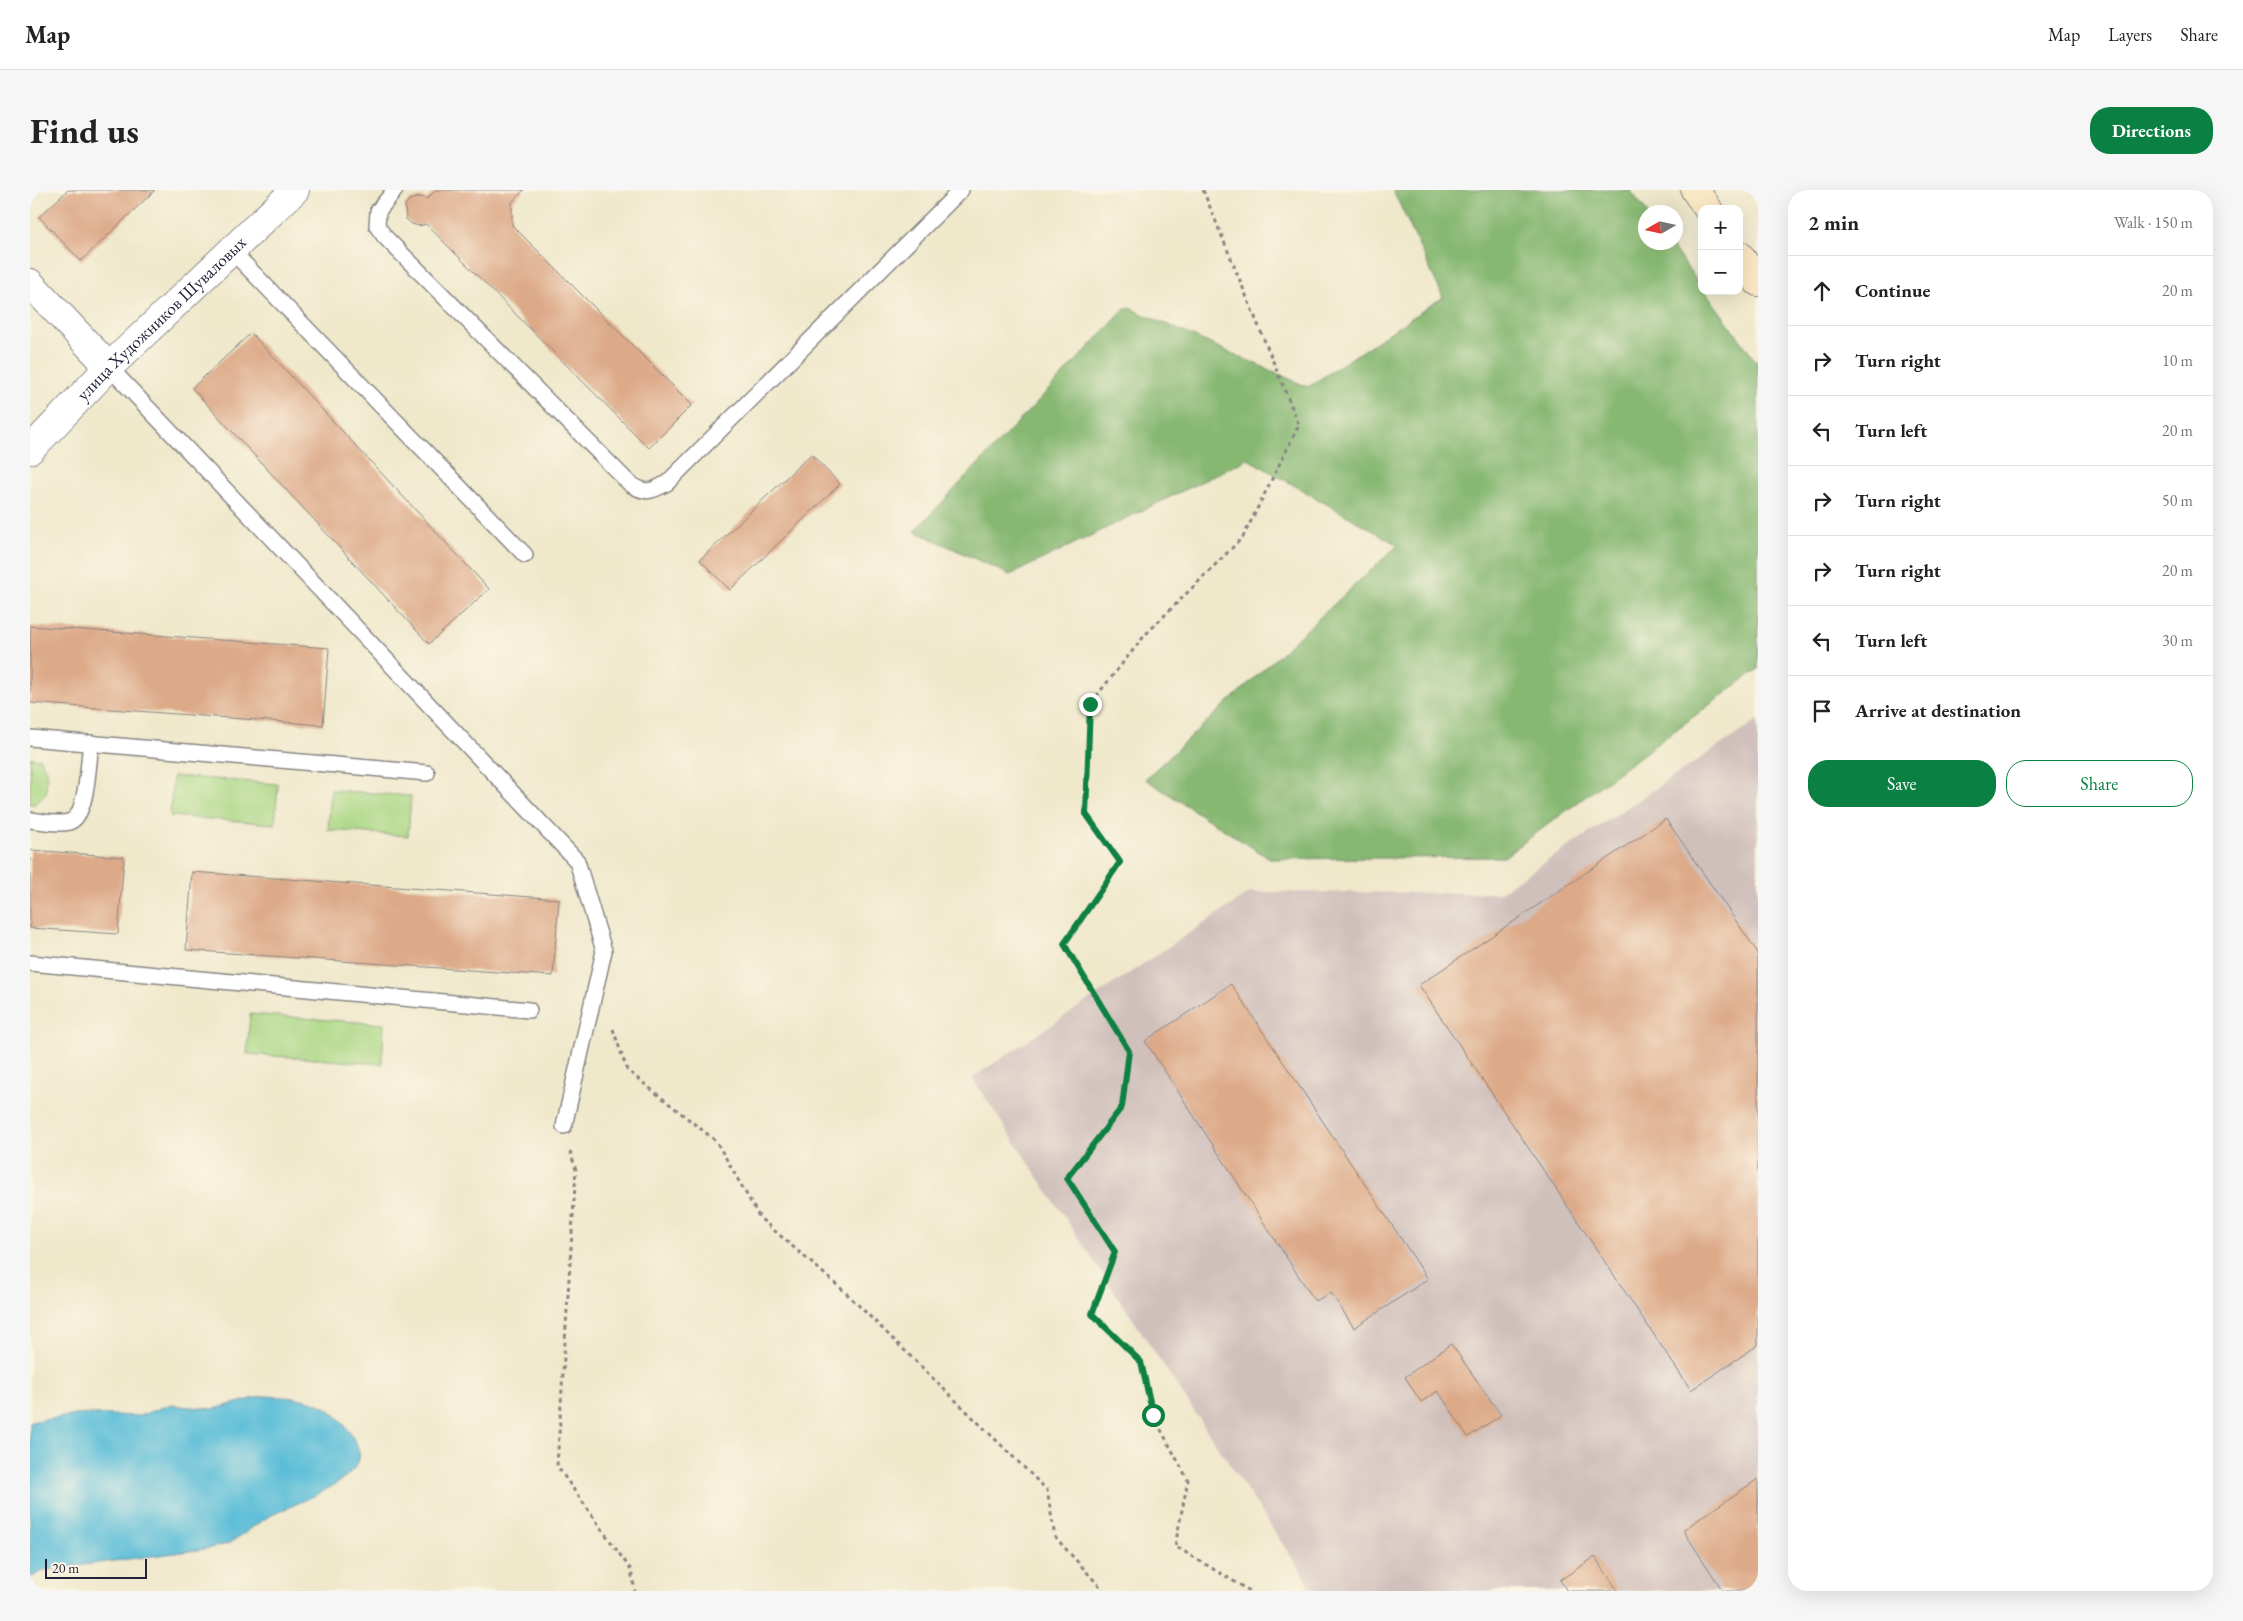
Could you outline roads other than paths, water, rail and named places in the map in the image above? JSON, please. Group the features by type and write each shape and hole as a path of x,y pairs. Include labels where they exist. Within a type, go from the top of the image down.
{"main road":[{"path":"1695,190 1705,205"},
{"path":"1743,261 1758,282"}],"street":[{"name":"улица Художников Шуваловых","path":"30,450 108,367 295,190"},
{"path":"30,283 108,367"}],"lane":[{"path":"395,190 378,211 378,226 385,237 630,484 642,491 654,490 667,483 961,190"},
{"path":"232,251 526,555"},
{"path":"108,367 577,861 604,951 564,1126"},
{"path":"30,738 427,772"},
{"path":"30,820 67,823 76,820 82,810 91,743"},
{"path":"30,963 529,1010"}],"water":[{"path":"263,1396 304,1400 326,1408 344,1425 353,1438 358,1450 358,1462 342,1480 268,1517 227,1544 205,1549 45,1570 30,1578 30,1422 83,1414 139,1416 169,1405 214,1409"}]}
